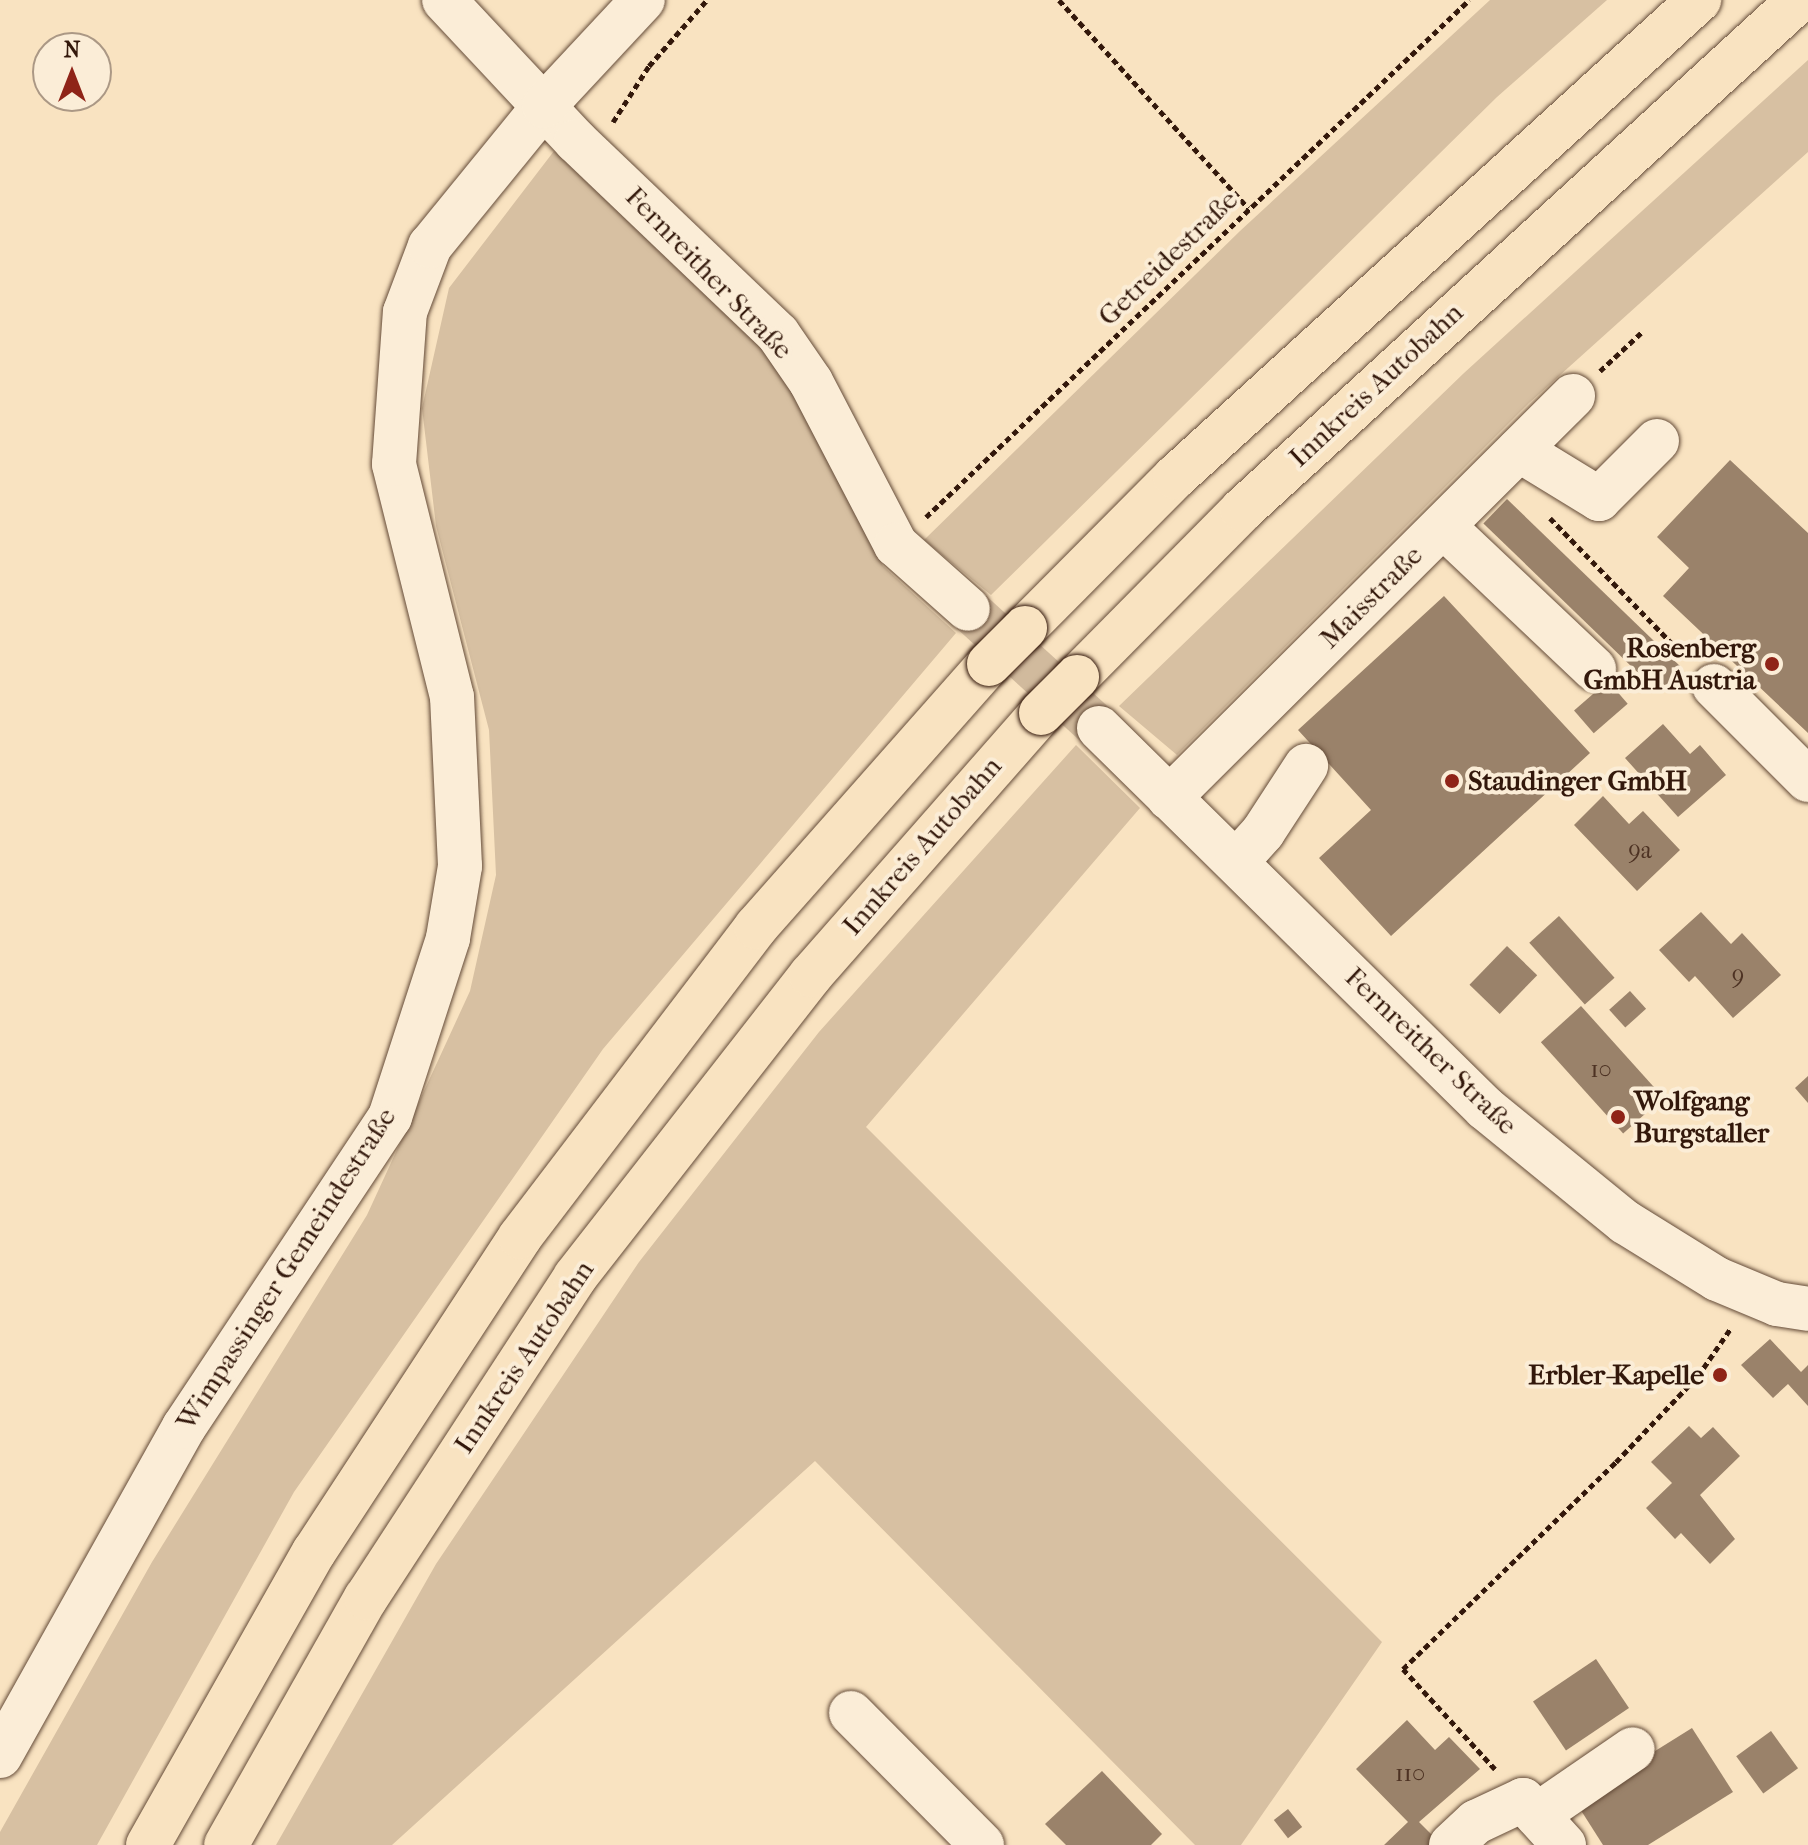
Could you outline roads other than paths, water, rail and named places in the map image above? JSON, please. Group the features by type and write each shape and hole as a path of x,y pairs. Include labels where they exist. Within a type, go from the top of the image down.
{"highway":[{"path":"148,1845 314,1552 520,1237 756,927 989,664 1175,477 1699,0"},
{"name":"Innkreis Autobahn","path":"226,1845 366,1598 575,1277 811,975 1041,713 1242,510 1799,0"}],"street":[{"name":"Fernreither Straße","path":"444,0 576,141 778,334 811,382 896,545 968,609"},
{"name":"Wimpassinger Gemeindestraße","path":"0,1756 184,1427 390,1117 448,938 460,866 452,697 394,464 405,312 430,246 544,106 643,0"},
{"name":"Maisstraße","path":"1169,798 1573,396"},
{"path":"1519,450 1599,499 1657,441"},
{"path":"1443,526 1594,669"},
{"path":"1714,686 1808,780"},
{"name":"Fernreither Straße","path":"1099,728 1485,1108 1625,1222 1717,1279 1808,1309"},
{"path":"1237,861 1263,832 1306,766"},
{"path":"851,1713 982,1845"},
{"path":"1451,1845 1476,1822 1541,1820 1633,1749"}],"tunnel":[{"path":"968,609 1099,728"}],"place":[{"name":"Rosenberg GmbH Austria","path":"1772,664"},
{"name":"Staudinger GmbH","path":"1452,781"},
{"name":"Wolfgang Burgstaller","path":"1618,1117"},
{"name":"Erbler-Kapelle","path":"1720,1375"}]}
